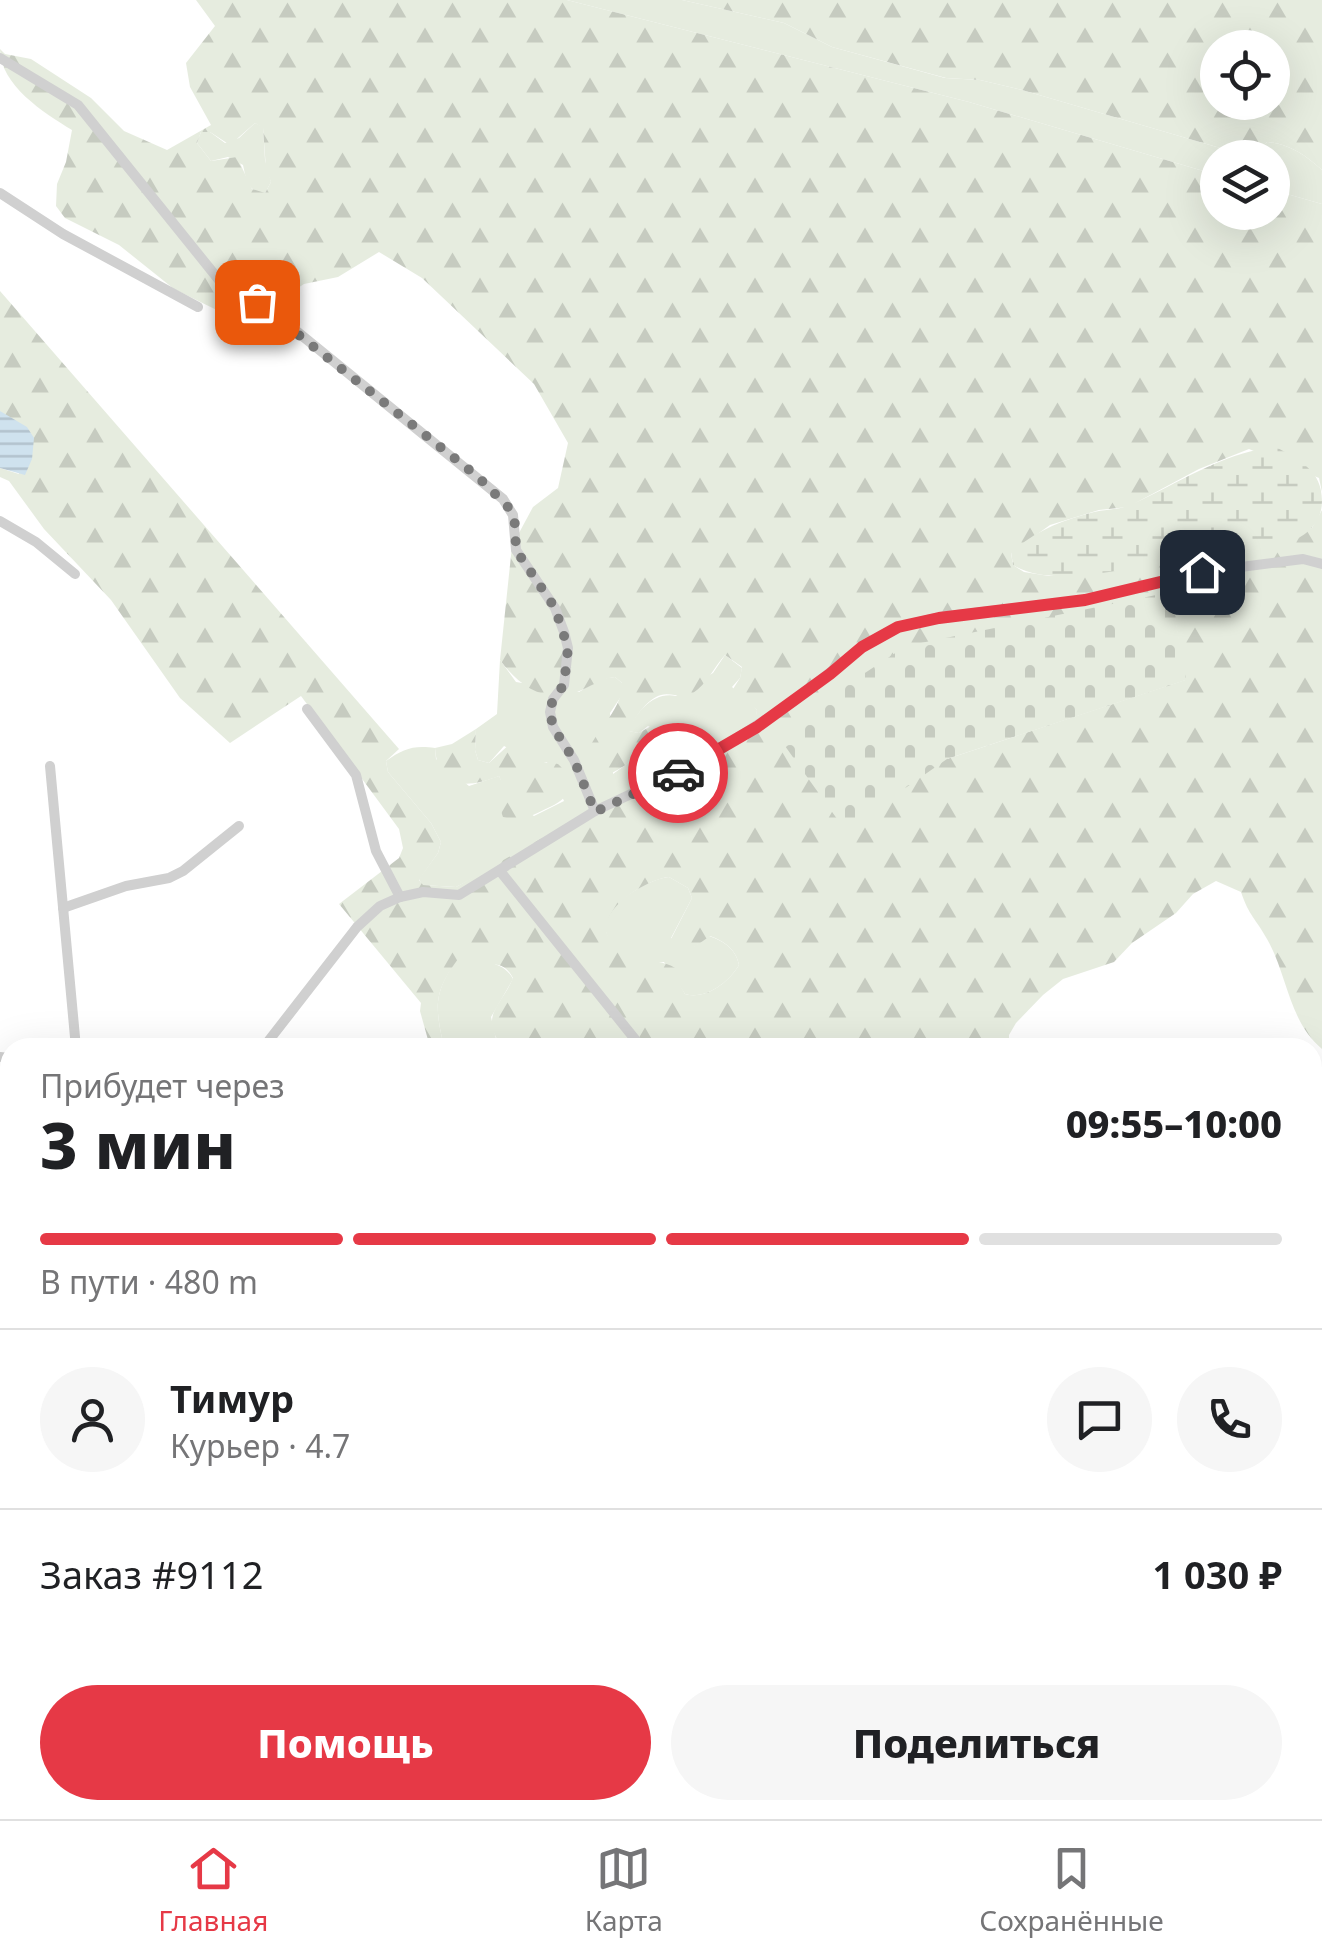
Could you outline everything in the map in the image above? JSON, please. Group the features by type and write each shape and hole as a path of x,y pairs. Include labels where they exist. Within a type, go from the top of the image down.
{"street":[{"path":"0,58 78,104 218,280 268,308 477,476 508,507 515,524 516,550 555,608 568,648 564,685 553,698 550,712 553,727 574,760 595,812"},
{"path":"0,192 63,234 198,307"},
{"path":"0,521 36,542 75,574"},
{"path":"271,1038 357,927 380,906 423,892 459,894 500,872 595,812 705,760 794,702 862,647 898,627 939,618 1085,600 1202,572 1303,558 1322,564"},
{"path":"306,709 356,775 376,852 400,897"},
{"path":"50,766 75,1038"},
{"path":"63,908 126,886 170,878 240,826"},
{"path":"500,872 634,1038"}],"green space":[{"path":"196,0 567,0 969,102 1200,170 1200,230 1290,230 1290,195 1322,204 1322,492 1319,478 1249,449 1199,469 1128,507 1099,510 1050,525 1011,553 1013,565 1024,572 1049,576 1238,556 1312,528 1322,510 1322,1038 1312,1038 1302,1025 1274,953 1241,892 1216,881 1193,894 1176,913 1132,943 1114,962 1063,979 1016,1023 1009,1038 496,1038 492,1018 513,978 499,965 466,967 458,959 444,981 438,1001 442,1038 428,1038 421,1003 339,904 399,858 403,848 399,829 301,696 230,743 180,698 111,600 44,529 9,481 0,477 0,468 19,474 0,411 0,291 399,749 386,761 388,772 431,823 441,842 419,880 423,885 456,887 621,793 690,763 755,721 757,710 728,697 742,667 725,655 693,693 661,695 637,715 629,731 639,733 658,722 669,724 660,738 619,769 602,777 592,772 585,762 588,751 617,704 622,683 615,677 565,695 543,694 515,677 500,660 512,546 533,507 558,488 568,443 534,384 422,278 379,252 338,277 304,284 258,314 237,320 174,289 119,245 65,218 56,206 57,184 72,130 15,86 2,62 0,49 5,54 31,59 91,98 124,131 167,150 211,125 190,87 186,63 215,26","holes":["255,123 263,128 266,169 271,182 265,193 252,189 237,157 211,161 197,143 201,132 210,132 230,145","1171,593 1185,680 947,759","669,877 688,888 692,898 671,939 673,950 683,955 710,936 729,946 739,965 716,988 693,995 685,994 680,985 682,974 675,968 621,950 606,932 613,910 647,884"]},
{"path":"567,0 682,0 784,23 832,47 945,78 980,80 1022,90 1200,142 1200,170 969,102"},
{"path":"682,0 1322,0 1322,170 1290,148 1290,140 1200,142 1022,90 980,80 946,78 832,47 784,23"},
{"path":"255,123 263,127 271,182 265,193 251,188 243,165 228,157 211,161 197,143 201,132 210,132 225,143 239,138"},
{"path":"1290,148 1322,170 1322,204 1290,195"},
{"path":"1276,447 1308,468 1321,490 1317,520 1305,534 1287,544 1241,554 1071,576 1049,576 1013,565 1011,552 1050,527 1082,515 1127,506 1219,462"},
{"path":"1171,592 1186,680 947,759 845,830 775,732 906,646"},
{"path":"725,655 742,668 732,687 757,710 756,721 690,763 456,887 422,885 419,879 438,853 441,842 431,823 388,772 386,761 398,753 435,748 436,759 469,786 499,776 504,797 534,816 564,801 547,762 536,762 504,746 489,763 478,760 476,729 497,714 500,660 516,682 579,692 601,679 615,677 622,683 622,695 610,713 613,774 667,735 648,726 639,733 628,731 641,710 660,697 676,696 713,673"},
{"path":"476,729 478,760 489,763 513,741 533,759 558,764 570,783 567,794 532,815 510,819 501,812 499,776 466,784 449,779 437,762 435,748 452,744"},
{"path":"669,877 688,888 692,898 671,938 692,948 709,936 724,943 737,959 739,965 729,978 709,992 685,994 664,962 624,954 609,940 606,921 615,906 642,886"},
{"path":"458,958 496,965 509,973 513,979 491,1017 496,1038 442,1038 438,1001"}],"water":[{"path":"0,411 27,427 34,438 32,459 25,475 0,468"}],"way so far":[{"path":"257,302 503,499 513,515 516,550 555,608 568,648 564,685 553,698 550,712 553,727 574,760 595,812 678,773"}],"route":[{"path":"678,773 757,727 862,647 898,627 939,618 1085,600 1202,572"}]}
